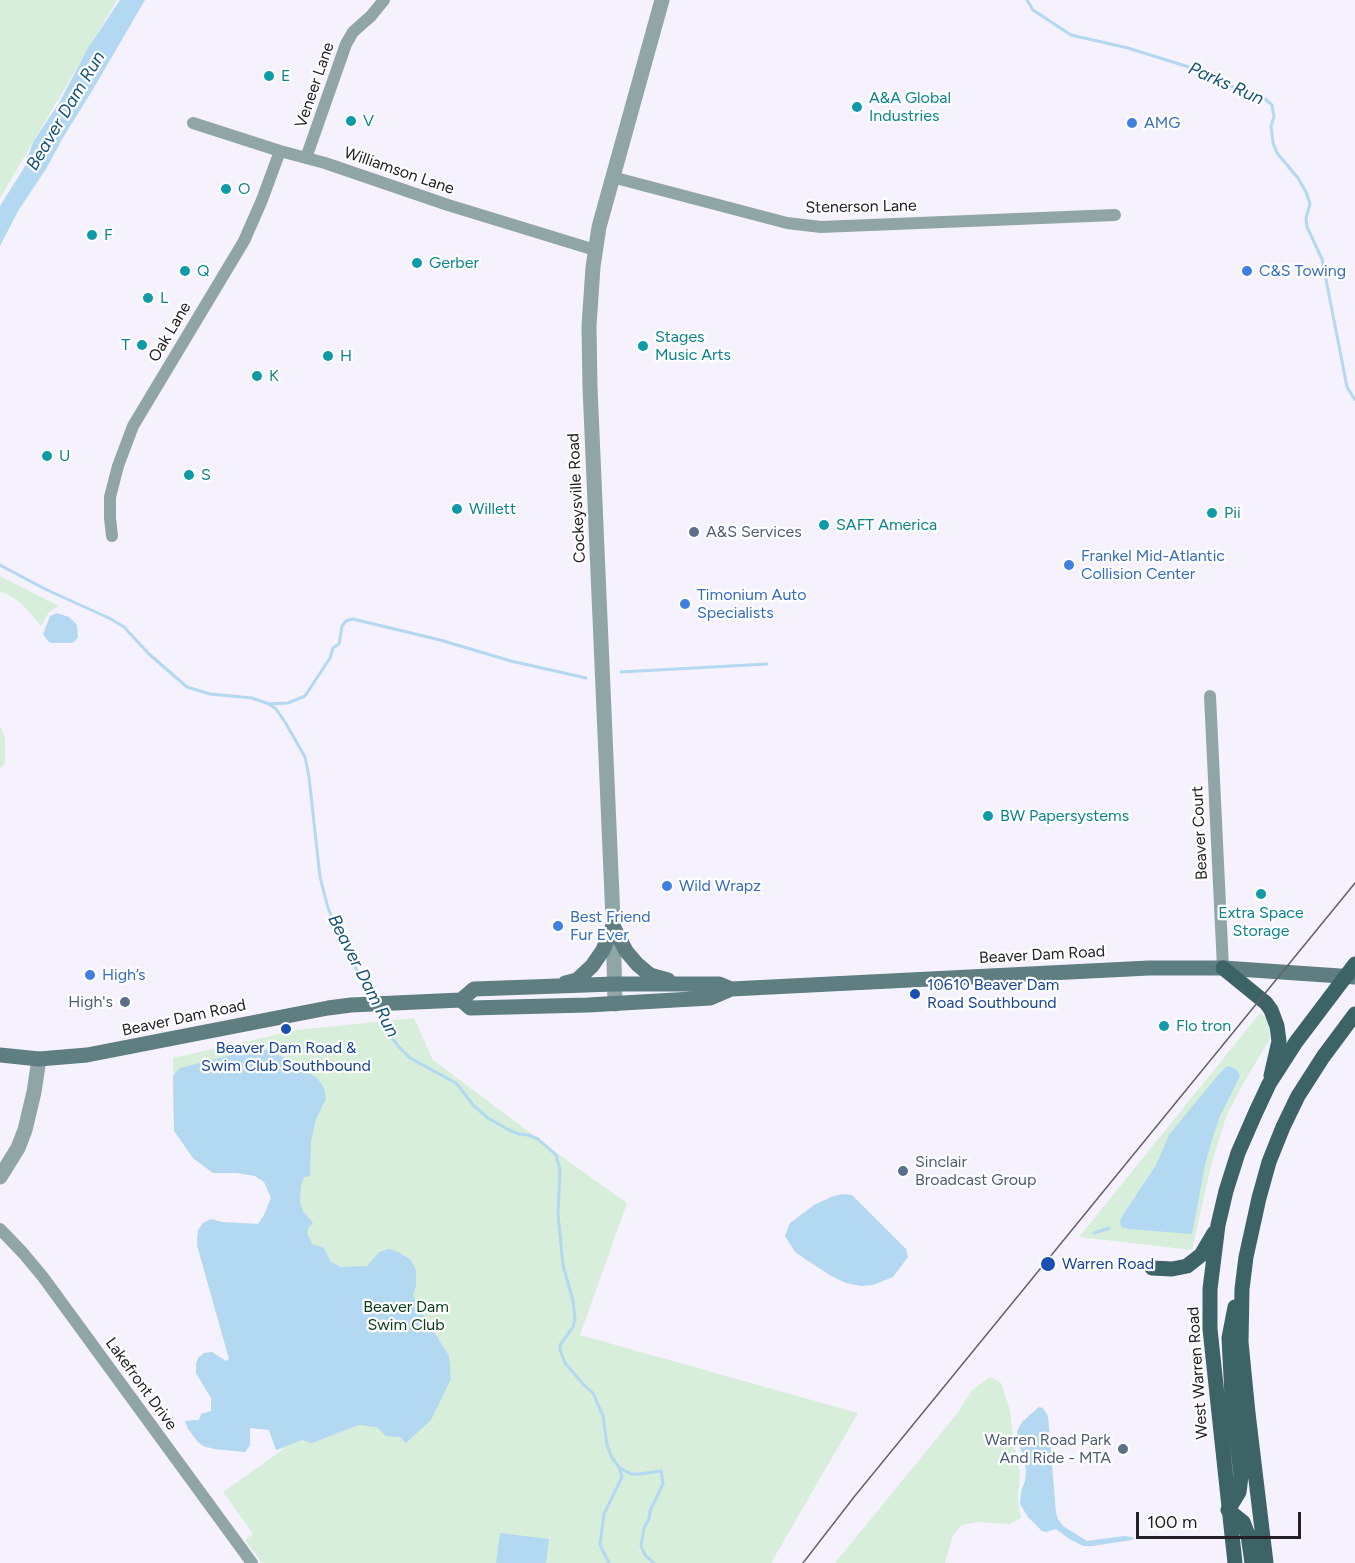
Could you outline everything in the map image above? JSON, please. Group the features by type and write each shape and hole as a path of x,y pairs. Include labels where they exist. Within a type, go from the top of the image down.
{"main road":[{"path":"613,926 631,958 642,969 650,975 686,984"},
{"path":"544,987 576,980 585,973 598,958 613,926"},
{"path":"1223,968 1266,1003 1271,1010 1277,1026 1279,1041 1269,1084"},
{"name":"Beaver Dam Road","path":"461,1000 470,1008 615,1004 710,998 731,989 1110,969 1223,968 1352,973"},
{"name":"West Warren Road","path":"1235,1563 1210,1329 1210,1289 1218,1225 1238,1153 1269,1084 1296,1042 1352,973"},
{"name":"Beaver Dam Road","path":"0,1055 39,1059 72,1057 291,1014 351,1005 461,1000 474,989 614,984 719,984 731,989"},
{"path":"1252,1563 1248,1535 1243,1522 1228,1510 1239,1492 1241,1476 1232,1396 1229,1338 1261,1189 1269,1162 1305,1086 1355,1014"},
{"path":"1152,1268 1172,1269 1187,1266 1201,1255 1218,1225"},
{"path":"1246,1257 1242,1289 1241,1342 1266,1563"}],"street":[{"name":"Veneer Lane","path":"306,158 346,44 353,32 384,0"},
{"name":"Cockeysville Road","path":"615,1004 603,657 590,387 590,326 595,250 601,220 662,0"},
{"name":"Williamson Lane","path":"193,123 595,250"},
{"name":"Oak Lane","path":"112,536 110,497 118,466 133,426 244,241 280,151"},
{"name":"Stenerson Lane","path":"612,177 787,223 820,227 1116,215"},
{"name":"Beaver Court","path":"1210,696 1223,968"},
{"path":"0,1177 18,1148 25,1130 39,1059"},
{"name":"Lakefront Drive","path":"0,1229 43,1277 252,1563"}],"green space":[{"path":"0,0 117,0 0,198"},
{"path":"0,576 59,606 49,612 41,626 21,603 0,592"},
{"path":"0,726 5,738 5,764 0,768"},
{"path":"1260,1013 1268,1020 1270,1039 1226,1117 1211,1166 1192,1250 1079,1237"},
{"name":"Beaver Dam Swim Club","path":"414,1018 433,1060 627,1203 580,1335 858,1413 771,1563 262,1563 245,1540 253,1534 223,1492 285,1448 276,1450 269,1429 250,1428 250,1445 245,1452 203,1446 188,1429 185,1421 199,1420 201,1414 211,1411 211,1398 196,1373 198,1358 204,1353 212,1352 226,1361 229,1359 197,1245 198,1230 203,1223 211,1219 222,1222 258,1224 271,1197 264,1182 255,1176 213,1173 193,1158 174,1131 173,1058 297,1030"},
{"path":"990,1377 1001,1383 1010,1410 1020,1473 1018,1499 1021,1518 1009,1524 978,1522 962,1525 953,1535 945,1563 835,1563 959,1411 972,1390"}],"water":[{"name":"Beaver Dam Run","path":"120,0 145,0 46,169 18,211 0,246 0,206 24,168 33,142 59,103 88,48"},
{"path":"57,613 69,617 77,625 78,638 72,643 51,643 43,634 50,616"},
{"path":"252,1050 270,1050 317,1078 324,1088 326,1099 316,1119 311,1141 310,1176 304,1177 301,1186 300,1202 303,1211 313,1223 307,1233 313,1245 323,1247 331,1262 341,1267 367,1266 379,1252 389,1249 410,1259 416,1270 416,1286 413,1295 449,1356 451,1379 431,1420 406,1443 400,1437 386,1436 377,1427 359,1425 312,1443 302,1440 276,1450 269,1430 250,1428 250,1445 245,1452 203,1446 188,1429 185,1421 199,1420 201,1414 211,1411 211,1398 196,1373 198,1358 204,1353 212,1352 226,1361 229,1359 197,1245 198,1230 203,1223 211,1219 222,1222 258,1224 271,1198 264,1182 255,1176 213,1173 193,1158 174,1131 173,1076 180,1068"},
{"path":"1229,1066 1237,1070 1240,1076 1220,1116 1211,1143 1192,1234 1121,1227 1120,1221 1123,1215 1156,1165 1169,1135 1219,1074"},
{"path":"842,1194 852,1195 906,1249 908,1257 893,1277 873,1285 861,1286 846,1283 795,1252 788,1241 785,1236 790,1223 814,1205"},
{"path":"1039,1407 1043,1408 1048,1416 1058,1519 1063,1526 1087,1541 1124,1536 1134,1538 1132,1540 1083,1546 1056,1529 1042,1531 1028,1517 1020,1504 1026,1471 1017,1431 1022,1422"},
{"path":"500,1533 549,1539 546,1563 496,1563"}],"waterway":[{"name":"Parks Run","path":"1027,0 1033,10 1071,35 1128,48 1195,69 1222,83 1264,98 1272,105 1273,143 1277,153 1298,178 1310,204 1306,218 1307,227 1322,259 1347,387 1355,400"},
{"name":"Beaver Dam Run","path":"0,565 124,627 149,654 187,687 210,694 252,698 276,709 305,757 320,877 328,908 346,950 372,999"},
{"path":"269,704 288,703 305,696 330,658 333,648 339,644 342,626 346,621 353,619 440,640 511,661 586,678"},
{"path":"621,672 767,664"},
{"name":"Beaver Dam Run","path":"377,1008 392,1038 410,1058 456,1083 474,1106 488,1118 509,1130 538,1139 556,1155 560,1170 558,1214 563,1265 573,1301 575,1319 573,1327 560,1345 560,1350 565,1363 593,1393 603,1416 607,1445 622,1477 604,1514 600,1545 609,1563"},
{"path":"1094,1233 1109,1228"},
{"path":"620,1468 631,1474 661,1471 663,1484 650,1511 641,1546 645,1555 654,1563"}],"tram line":[{"path":"803,1563 854,1497 1355,883"}],"place":[{"name":"E","path":"269,76"},
{"name":"A&A Global Industries","path":"857,107"},
{"name":"V","path":"351,121"},
{"name":"AMG","path":"1132,123"},
{"name":"O","path":"226,189"},
{"name":"F","path":"92,235"},
{"name":"Gerber","path":"417,263"},
{"name":"Q","path":"185,271"},
{"name":"C&S Towing","path":"1247,271"},
{"name":"L","path":"148,298"},
{"name":"T","path":"142,345"},
{"name":"Stages Music Arts","path":"643,346"},
{"name":"H","path":"328,356"},
{"name":"K","path":"257,376"},
{"name":"U","path":"47,456"},
{"name":"S","path":"189,475"},
{"name":"Willett","path":"457,509"},
{"name":"Pii","path":"1212,513"},
{"name":"SAFT America","path":"824,525"},
{"name":"A&S Services","path":"694,532"},
{"name":"Frankel Mid-Atlantic Collision Center","path":"1069,565"},
{"name":"Timonium Auto Specialists","path":"685,604"},
{"name":"BW Papersystems","path":"988,816"},
{"name":"Wild Wrapz","path":"667,886"},
{"name":"Extra Space Storage","path":"1261,894"},
{"name":"Best Friend Fur Ever","path":"558,926"},
{"name":"High’s","path":"90,975"},
{"name":"10610 Beaver Dam Road Southbound","path":"915,994"},
{"name":"High's","path":"125,1002"},
{"name":"Flo tron","path":"1164,1026"},
{"name":"Beaver Dam Road & Swim Club Southbound","path":"286,1029"},
{"name":"Sinclair Broadcast Group","path":"903,1171"},
{"name":"Warren Road","path":"1048,1264"},
{"name":"Warren Road Park And Ride - MTA","path":"1123,1449"}]}
